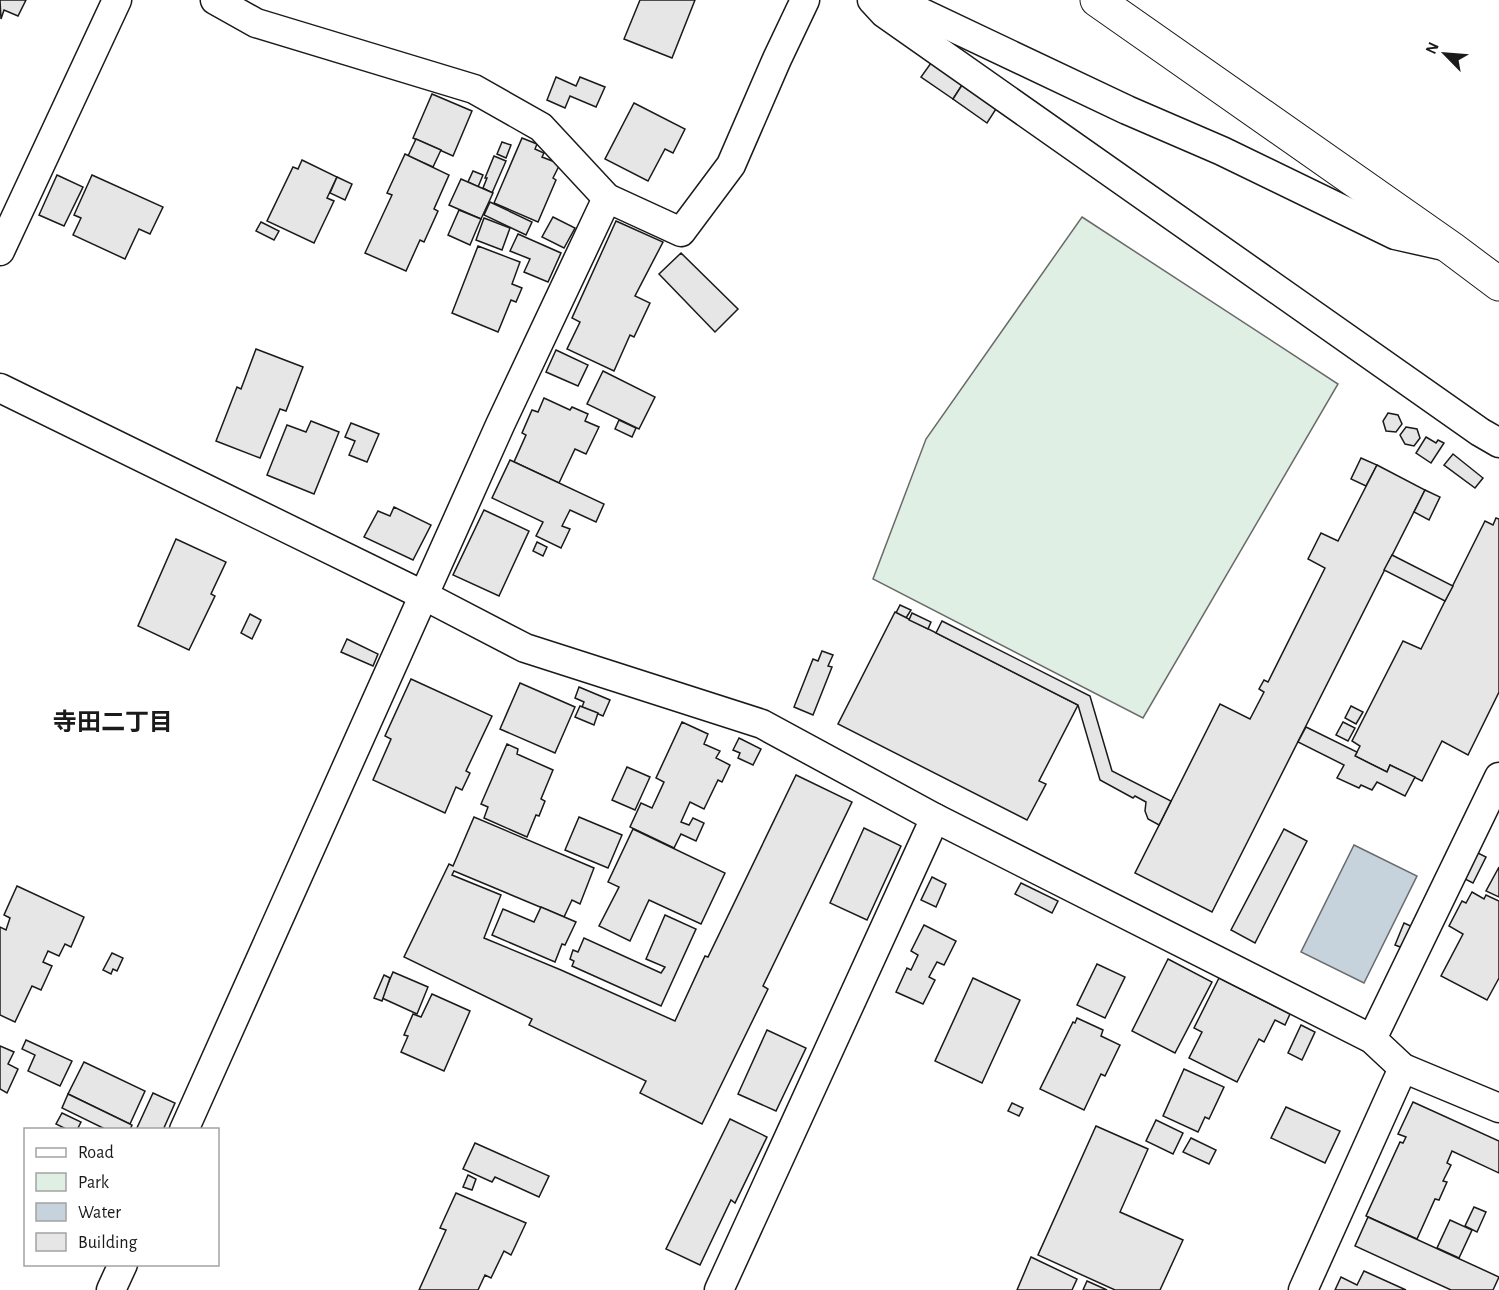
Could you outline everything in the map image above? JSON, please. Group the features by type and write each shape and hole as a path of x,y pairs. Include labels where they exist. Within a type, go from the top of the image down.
{"street":[{"path":"0,251 117,0"},
{"path":"215,0 256,23 474,88 541,127 607,198 681,232 731,165 805,0"},
{"path":"872,0 893,20 1480,432 1499,443"},
{"path":"895,0 1127,110 1222,151 1395,235 1451,248"},
{"path":"1097,0 1499,284"},
{"path":"185,1128 500,425 607,198"},
{"path":"0,388 425,596 525,648 762,724 935,818 1372,1039 1403,1068 1499,1108"},
{"path":"1372,1039 1499,777"},
{"path":"719,1290 935,818"},
{"path":"1303,1290 1403,1068"},
{"path":"111,1290 122,1266"}],"green space":[{"path":"1082,217 1338,384 1143,718 873,579 926,439"}],"water":[{"path":"1354,845 1417,876 1364,983 1301,952"}],"building":[{"path":"0,0 26,0 18,16 4,10 1,19"},
{"path":"640,0 695,0 672,58 624,39"},
{"path":"931,63 962,85 953,99 921,77"},
{"path":"556,77 576,86 580,77 605,87 596,107 570,96 565,108 547,100"},
{"path":"962,85 996,109 987,123 953,99"},
{"path":"432,94 472,111 453,156 413,138"},
{"path":"634,103 685,129 673,153 665,149 648,181 605,159"},
{"path":"522,138 537,144 535,149 544,153 542,157 560,164 553,178 556,180 538,222 494,203"},
{"path":"416,139 441,150 433,167 408,156"},
{"path":"502,142 511,145 506,158 497,154"},
{"path":"405,154 449,175 434,209 438,211 424,242 420,240 406,271 365,253 392,195 387,193"},
{"path":"494,156 506,161 492,193 483,188"},
{"path":"302,160 337,177 327,198 334,201 314,243 267,221 293,167 298,169"},
{"path":"473,171 483,175 478,187 468,182"},
{"path":"57,175 83,187 64,226 39,215"},
{"path":"92,175 163,207 150,234 139,229 125,259 73,235 81,218 74,215"},
{"path":"337,177 352,184 345,200 330,193"},
{"path":"461,179 493,193 481,219 449,205"},
{"path":"490,202 532,222 526,235 484,215"},
{"path":"459,210 481,219 470,245 448,235"},
{"path":"553,217 575,228 564,248 542,237"},
{"path":"484,218 510,228 502,250 476,240"},
{"path":"616,221 663,242 635,296 650,303 634,337 630,335 614,371 567,349 580,322 572,318"},
{"path":"261,222 279,231 274,240 256,231"},
{"path":"518,234 561,253 548,282 524,272 530,259 510,251"},
{"path":"478,246 520,262 512,284 522,288 516,302 511,300 498,332 452,313"},
{"path":"681,253 738,309 715,332 659,274"},
{"path":"256,349 303,367 286,411 280,409 260,458 216,441 237,387 241,389"},
{"path":"556,350 588,365 578,386 546,372"},
{"path":"603,371 655,397 639,429 587,404"},
{"path":"544,398 570,410 572,407 588,414 585,421 599,427 586,454 575,449 559,483 514,462 526,435 522,433 532,410 538,412"},
{"path":"1388,413 1398,415 1402,424 1396,432 1386,431 1383,421"},
{"path":"619,420 636,428 632,437 615,429"},
{"path":"311,421 339,432 314,494 267,475 287,425 306,432"},
{"path":"351,423 379,434 367,462 349,455 355,441 345,437"},
{"path":"1406,427 1417,429 1420,438 1414,446 1405,444 1400,435"},
{"path":"1426,437 1436,443 1438,440 1444,443 1431,463 1416,453"},
{"path":"1453,454 1483,478 1475,488 1444,465"},
{"path":"1361,458 1377,465 1366,486 1351,479"},
{"path":"510,460 604,504 596,522 570,510 562,526 570,529 561,548 536,536 543,522 492,498"},
{"path":"1377,465 1425,490 1212,912 1135,873 1220,704 1250,719 1264,692 1259,689 1264,680 1268,682 1325,568 1308,559 1321,533 1338,541"},
{"path":"1425,490 1440,497 1429,520 1414,512"},
{"path":"394,507 431,525 413,560 364,537 378,511 390,516"},
{"path":"484,510 529,531 499,596 453,575"},
{"path":"1496,518 1499,519 1499,692 1468,755 1442,741 1422,781 1390,765 1387,772 1355,756 1360,746 1352,741 1403,641 1421,649 1485,521 1493,525"},
{"path":"176,539 226,562 211,594 215,596 189,650 138,626"},
{"path":"537,542 547,547 543,556 533,551"},
{"path":"1392,555 1453,586 1445,601 1384,570"},
{"path":"900,605 911,610 906,618 896,613"},
{"path":"895,612 1078,705 1039,781 1046,784 1027,820 838,724"},
{"path":"912,613 931,622 928,629 909,620"},
{"path":"250,614 261,620 252,639 241,633"},
{"path":"942,621 1090,696 1112,771 1171,801 1159,825 1148,819 1145,811 1146,802 1135,796 1133,798 1100,780 1078,705 936,633"},
{"path":"347,639 378,654 373,666 341,652"},
{"path":"822,651 833,655 828,666 832,667 813,715 794,707 813,659 818,661"},
{"path":"411,679 492,716 466,771 470,773 462,790 456,787 445,813 373,780 391,739 385,736"},
{"path":"520,683 575,707 555,753 500,729"},
{"path":"579,687 610,700 603,716 582,707 584,702 575,698"},
{"path":"580,706 598,713 594,725 575,717"},
{"path":"1351,706 1363,712 1356,724 1345,718"},
{"path":"682,722 708,734 704,744 720,751 716,758 730,765 722,782 718,780 704,809 690,802 681,822 689,825 693,818 704,823 696,841 681,834 674,848 630,827 641,803 652,808 664,782 656,778"},
{"path":"1343,722 1355,728 1348,741 1336,735"},
{"path":"1306,727 1357,752 1355,756 1387,772 1390,765 1415,777 1405,796 1377,782 1372,790 1361,785 1359,788 1337,778 1344,765 1298,742"},
{"path":"739,738 761,749 753,765 738,758 740,753 733,750"},
{"path":"507,744 518,749 517,754 553,770 541,799 545,801 527,837 484,818 488,807 481,804"},
{"path":"627,767 650,777 635,810 612,800"},
{"path":"796,775 852,802 763,986 768,989 702,1124 640,1093 646,1081 529,1025 532,1019 404,957 449,864 453,866 474,817 594,868 580,904 572,900 564,917 454,871 452,875 501,895 484,938 675,1021"},
{"path":"579,817 622,835 608,868 565,850"},
{"path":"864,828 901,846 867,920 830,903"},
{"path":"633,829 725,873 701,924 649,900 630,941 599,926 619,887 608,882"},
{"path":"1284,829 1307,841 1255,943 1231,930"},
{"path":"1472,850 1486,857 1473,883 1459,876"},
{"path":"1499,867 1499,897 1486,891"},
{"path":"932,877 946,884 936,907 921,900"},
{"path":"1021,883 1058,901 1052,913 1015,894"},
{"path":"17,886 84,917 71,947 65,944 59,956 48,951 43,962 52,966 41,990 32,986 15,1022 0,1015 0,927 6,930 10,918 4,915"},
{"path":"1472,892 1484,899 1486,895 1499,901 1499,978 1487,1000 1441,976 1463,934 1449,926 1462,901 1466,903"},
{"path":"541,907 576,922 565,945 562,944 555,962 492,935 503,909 534,922"},
{"path":"665,915 696,929 661,1006 572,966 574,961 570,959 573,950 578,952 584,938 661,973 665,967 646,959"},
{"path":"1404,923 1413,927 1403,948 1395,945"},
{"path":"924,925 956,941 944,965 937,962 929,977 935,980 923,1004 896,992 907,968 911,970 918,955 911,951"},
{"path":"112,953 123,958 117,971 113,969 111,974 103,970"},
{"path":"1168,959 1212,982 1175,1053 1132,1031"},
{"path":"1097,964 1125,977 1105,1018 1077,1005"},
{"path":"393,972 428,987 417,1014 382,998"},
{"path":"384,975 390,978 382,1001 374,998"},
{"path":"973,978 1020,1000 982,1083 935,1061"},
{"path":"1219,978 1290,1014 1285,1025 1275,1020 1264,1042 1259,1039 1237,1082 1189,1058 1202,1032 1194,1028"},
{"path":"432,994 470,1011 444,1071 401,1052 408,1036 404,1035 413,1014 421,1017"},
{"path":"1077,1018 1103,1030 1101,1036 1120,1045 1105,1076 1101,1074 1084,1110 1040,1089"},
{"path":"1301,1025 1315,1032 1302,1060 1288,1053"},
{"path":"767,1030 806,1048 776,1111 738,1094"},
{"path":"26,1040 72,1061 60,1086 28,1071 35,1055 22,1049"},
{"path":"0,1046 14,1052 8,1064 18,1069 7,1093 0,1089"},
{"path":"84,1062 145,1091 130,1124 68,1094"},
{"path":"1184,1069 1224,1087 1209,1119 1205,1117 1198,1132 1163,1116"},
{"path":"153,1093 175,1103 164,1128 137,1128"},
{"path":"68,1094 132,1125 131,1128 103,1128 62,1108"},
{"path":"1413,1102 1499,1141 1499,1173 1452,1151 1447,1163 1451,1165 1443,1181 1447,1182 1439,1200 1435,1199 1417,1239 1366,1216 1400,1142 1403,1143 1406,1137 1398,1134"},
{"path":"1012,1103 1023,1108 1019,1116 1008,1111"},
{"path":"1286,1107 1340,1131 1325,1163 1271,1138"},
{"path":"62,1113 81,1122 78,1128 64,1128 56,1124"},
{"path":"730,1119 767,1137 735,1203 731,1200 700,1265 666,1249"},
{"path":"1156,1120 1183,1133 1173,1154 1146,1141"},
{"path":"1096,1126 1148,1149 1120,1212 1183,1240 1160,1290 1115,1290 1038,1255"},
{"path":"1191,1138 1216,1150 1209,1164 1183,1152"},
{"path":"475,1143 549,1176 539,1197 495,1177 492,1182 463,1169"},
{"path":"468,1175 476,1179 472,1190 463,1187"},
{"path":"456,1193 526,1223 511,1255 504,1251 491,1278 485,1275 478,1290 419,1290 446,1230 440,1228"},
{"path":"1474,1207 1486,1212 1477,1232 1465,1226"},
{"path":"1368,1217 1499,1277 1493,1290 1451,1290 1355,1246"},
{"path":"1450,1220 1472,1230 1459,1258 1437,1248"},
{"path":"1031,1257 1077,1279 1072,1290 1017,1290"},
{"path":"1364,1271 1406,1290 1335,1290 1341,1277 1357,1285"},
{"path":"1087,1281 1107,1290 1083,1290"}],"district":[{"name":"寺田二丁目","path":"113,722"}]}
